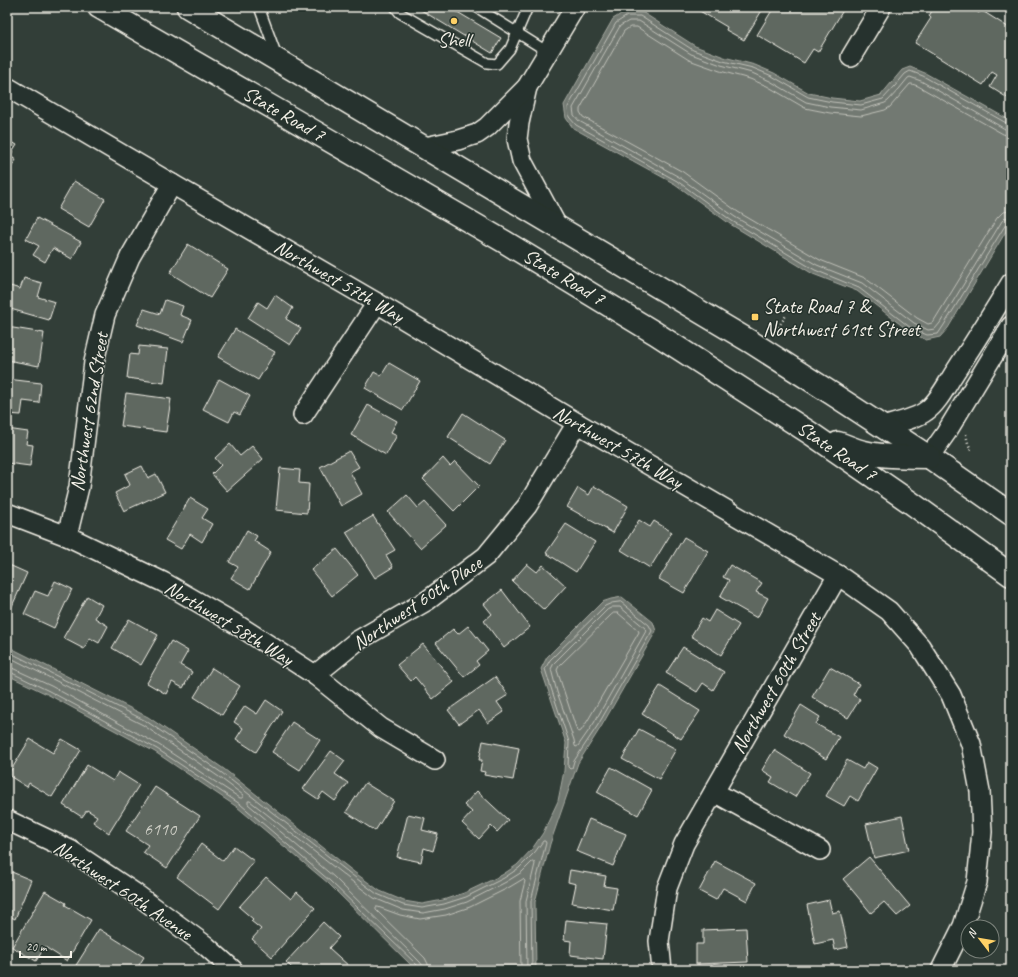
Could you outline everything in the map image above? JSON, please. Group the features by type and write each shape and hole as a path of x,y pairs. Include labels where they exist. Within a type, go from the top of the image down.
{"main road":[{"name":"State Road 7","path":"99,7 505,242 655,332 810,433 1011,574"},
{"name":"State Road 7","path":"188,7 678,298 831,393 929,457 1011,514"},
{"path":"810,433 864,452 899,457 929,457"}],"street":[{"path":"425,147 458,140 476,134 487,127 527,87 575,7"},
{"path":"851,57 882,7"},
{"name":"Northwest 57th Way","path":"7,86 377,303 577,423 838,575 889,611 920,646 951,695 971,744 980,791 982,832 977,882 963,926 941,970"},
{"path":"527,87 517,139 522,161 557,226"},
{"name":"Northwest 62nd Street","path":"67,536 79,487 94,362 105,315 130,257 172,184"},
{"path":"882,427 916,416 925,412 931,407 941,394 1011,283"},
{"path":"303,415 377,303"},
{"path":"929,457 1008,336 984,327"},
{"name":"Northwest 60th Place","path":"315,675 357,642 428,600 486,556 527,506 577,423"},
{"name":"Northwest 58th Way","path":"7,513 67,536 163,582 236,624 315,675 381,728 435,760"},
{"name":"Northwest 60th Street","path":"662,970 659,941 667,888 684,844 838,575"},
{"path":"714,792 820,850"},
{"name":"Northwest 60th Avenue","path":"7,820 70,850 142,898 205,945 232,970"}],"lane":[{"path":"259,7 279,61"},
{"path":"395,7 400,13 487,63 497,64 510,49 528,7"},
{"path":"476,7 548,52"}],"path":[{"path":"764,351 787,314"}],"water":[{"path":"626,11 642,12 695,46 724,57 755,65 774,73 809,93 832,98 860,101 881,95 902,70 910,67 925,73 1011,121 1011,223 948,328 940,337 926,340 909,331 857,291 813,274 730,224 675,184 573,128 566,118 564,105 613,19"},
{"path":"622,597 653,622 656,631 601,727 578,763 550,844 535,902 536,970 416,970 328,883 237,807 155,752 47,694 7,675 7,646 148,717 224,769 380,891 404,901 422,904 443,900 464,893 502,875 517,865 532,849 543,833 558,801 564,771 566,743 541,669 547,657 602,602"}],"building":[{"path":"416,7 449,7 501,38 492,53"},
{"path":"693,7 764,7 744,40 726,30 727,27"},
{"path":"774,7 845,7 818,52 813,49 804,63 757,35"},
{"path":"934,7 970,7 979,13 981,10 1011,29 1011,100 990,87 997,75 992,72 983,85 915,43 931,18 929,16"},
{"path":"7,139 17,145 10,156 16,160 7,174"},
{"path":"74,181 105,199 89,227 58,209"},
{"path":"37,218 81,242 72,259 53,248 45,262 33,255 39,246 26,239"},
{"path":"188,244 228,269 210,298 170,273"},
{"path":"24,278 42,283 38,297 55,302 49,320 7,308 7,285 20,289"},
{"path":"275,295 293,308 286,319 301,328 290,345 248,318 258,302 267,308"},
{"path":"165,300 183,306 180,315 192,320 183,342 137,325 144,309 160,314"},
{"path":"7,327 44,333 39,366 7,360"},
{"path":"235,329 275,352 258,380 218,357"},
{"path":"139,346 168,349 164,383 127,378 130,354 138,355"},
{"path":"389,363 420,381 403,410 365,388 374,372 381,376"},
{"path":"7,379 41,383 39,403 23,401 21,415 7,414"},
{"path":"219,379 250,396 240,415 234,412 229,422 203,409"},
{"path":"126,393 171,399 166,432 121,426"},
{"path":"368,405 397,421 391,432 397,435 386,455 351,435"},
{"path":"463,413 505,440 490,464 448,437"},
{"path":"7,429 28,432 26,444 33,445 30,466 7,463"},
{"path":"230,444 240,456 252,446 263,459 227,491 212,474 221,465 215,458"},
{"path":"349,451 359,467 350,472 362,494 341,506 320,467"},
{"path":"443,458 450,466 455,461 479,486 454,511 423,479"},
{"path":"142,466 148,478 156,474 165,492 124,511 115,493 130,485 125,474"},
{"path":"280,468 300,470 299,483 309,484 307,513 276,510"},
{"path":"594,486 628,506 613,533 567,507 578,488 589,495"},
{"path":"407,495 418,508 425,502 446,525 420,548 388,512"},
{"path":"190,498 208,509 202,518 212,524 202,542 190,534 181,549 165,540"},
{"path":"373,516 395,550 386,555 393,567 375,578 346,532"},
{"path":"639,520 650,527 654,521 672,532 650,568 621,550"},
{"path":"566,524 595,542 576,572 546,553"},
{"path":"247,530 257,536 254,541 271,552 250,589 231,578 238,567 229,562"},
{"path":"684,537 708,551 684,593 659,579"},
{"path":"337,549 358,575 332,596 311,570"},
{"path":"7,564 27,573 8,615 7,615"},
{"path":"527,564 537,572 543,565 566,586 544,610 512,581"},
{"path":"730,565 762,583 756,592 768,598 757,618 720,597 729,580 723,577"},
{"path":"55,581 72,589 54,628 24,614 35,591 48,596"},
{"path":"502,590 530,627 504,648 484,621 492,614 484,604"},
{"path":"87,596 102,605 95,618 108,626 99,643 90,638 84,649 63,638"},
{"path":"715,610 739,625 721,655 691,636 702,618 708,622"},
{"path":"129,619 158,635 141,665 112,648"},
{"path":"468,626 488,651 476,661 479,665 464,677 436,643 453,629 458,634"},
{"path":"171,641 188,651 180,665 192,672 183,688 172,682 166,694 147,683"},
{"path":"423,644 454,682 433,699 415,677 411,681 397,665"},
{"path":"683,647 724,672 713,690 703,683 697,692 666,673"},
{"path":"830,667 859,684 853,695 860,699 848,718 812,697"},
{"path":"212,668 240,686 222,715 194,697"},
{"path":"495,677 508,695 497,702 504,712 488,723 479,710 459,724 448,710"},
{"path":"660,686 700,711 681,739 642,714"},
{"path":"266,700 282,711 256,752 236,739 243,728 234,722 245,706 257,714"},
{"path":"801,705 820,717 816,724 839,737 826,759 784,734"},
{"path":"292,722 320,740 300,770 272,752"},
{"path":"639,729 676,749 659,779 622,759"},
{"path":"30,739 53,753 62,739 81,750 52,797 29,783 27,787 8,775"},
{"path":"483,741 519,748 513,780 484,775 485,772 480,771 482,760 479,760"},
{"path":"774,750 810,773 795,797 770,782 773,777 762,770"},
{"path":"331,751 345,761 335,774 348,783 335,801 323,792 318,799 303,789"},
{"path":"847,760 863,769 867,762 877,768 858,801 850,796 844,806 826,796"},
{"path":"87,765 113,781 118,772 139,785 109,833 93,822 97,816 87,810 82,817 63,805"},
{"path":"611,767 652,790 638,815 597,792"},
{"path":"365,783 394,801 375,831 346,812"},
{"path":"155,787 200,816 167,868 143,852 148,845 126,831"},
{"path":"477,791 508,820 497,832 491,826 479,839 462,823 472,812 464,805"},
{"path":"408,814 425,818 422,830 438,834 433,851 424,848 421,862 397,857"},
{"path":"902,816 909,850 874,858 866,824"},
{"path":"589,819 626,834 613,866 576,851"},
{"path":"201,844 223,861 234,846 254,861 219,909 177,877"},
{"path":"869,857 910,906 897,916 884,902 871,913 843,879"},
{"path":"715,861 756,883 747,901 723,888 716,900 699,891"},
{"path":"7,870 31,880 15,919 7,915"},
{"path":"570,870 606,876 604,886 617,888 613,910 572,903 576,884 568,882"},
{"path":"266,877 291,899 297,892 315,908 272,957 252,939 261,929 251,921 253,919 239,907"},
{"path":"45,891 91,920 67,961 45,947 36,961 12,947"},
{"path":"829,900 832,913 840,911 848,947 835,950 833,940 815,944 807,905"},
{"path":"566,920 607,924 603,959 570,955 571,941 564,940"},
{"path":"323,922 339,937 329,948 350,967 347,970 294,970 286,962"},
{"path":"746,928 748,962 696,964 696,944 703,944 703,930"},
{"path":"99,929 144,957 136,970 73,970"},
{"path":"373,964 379,970 367,970"}],"place":[{"name":"Shell","path":"454,21"},
{"name":"State Road 7 & Northwest 61st Street","path":"755,317"}]}
